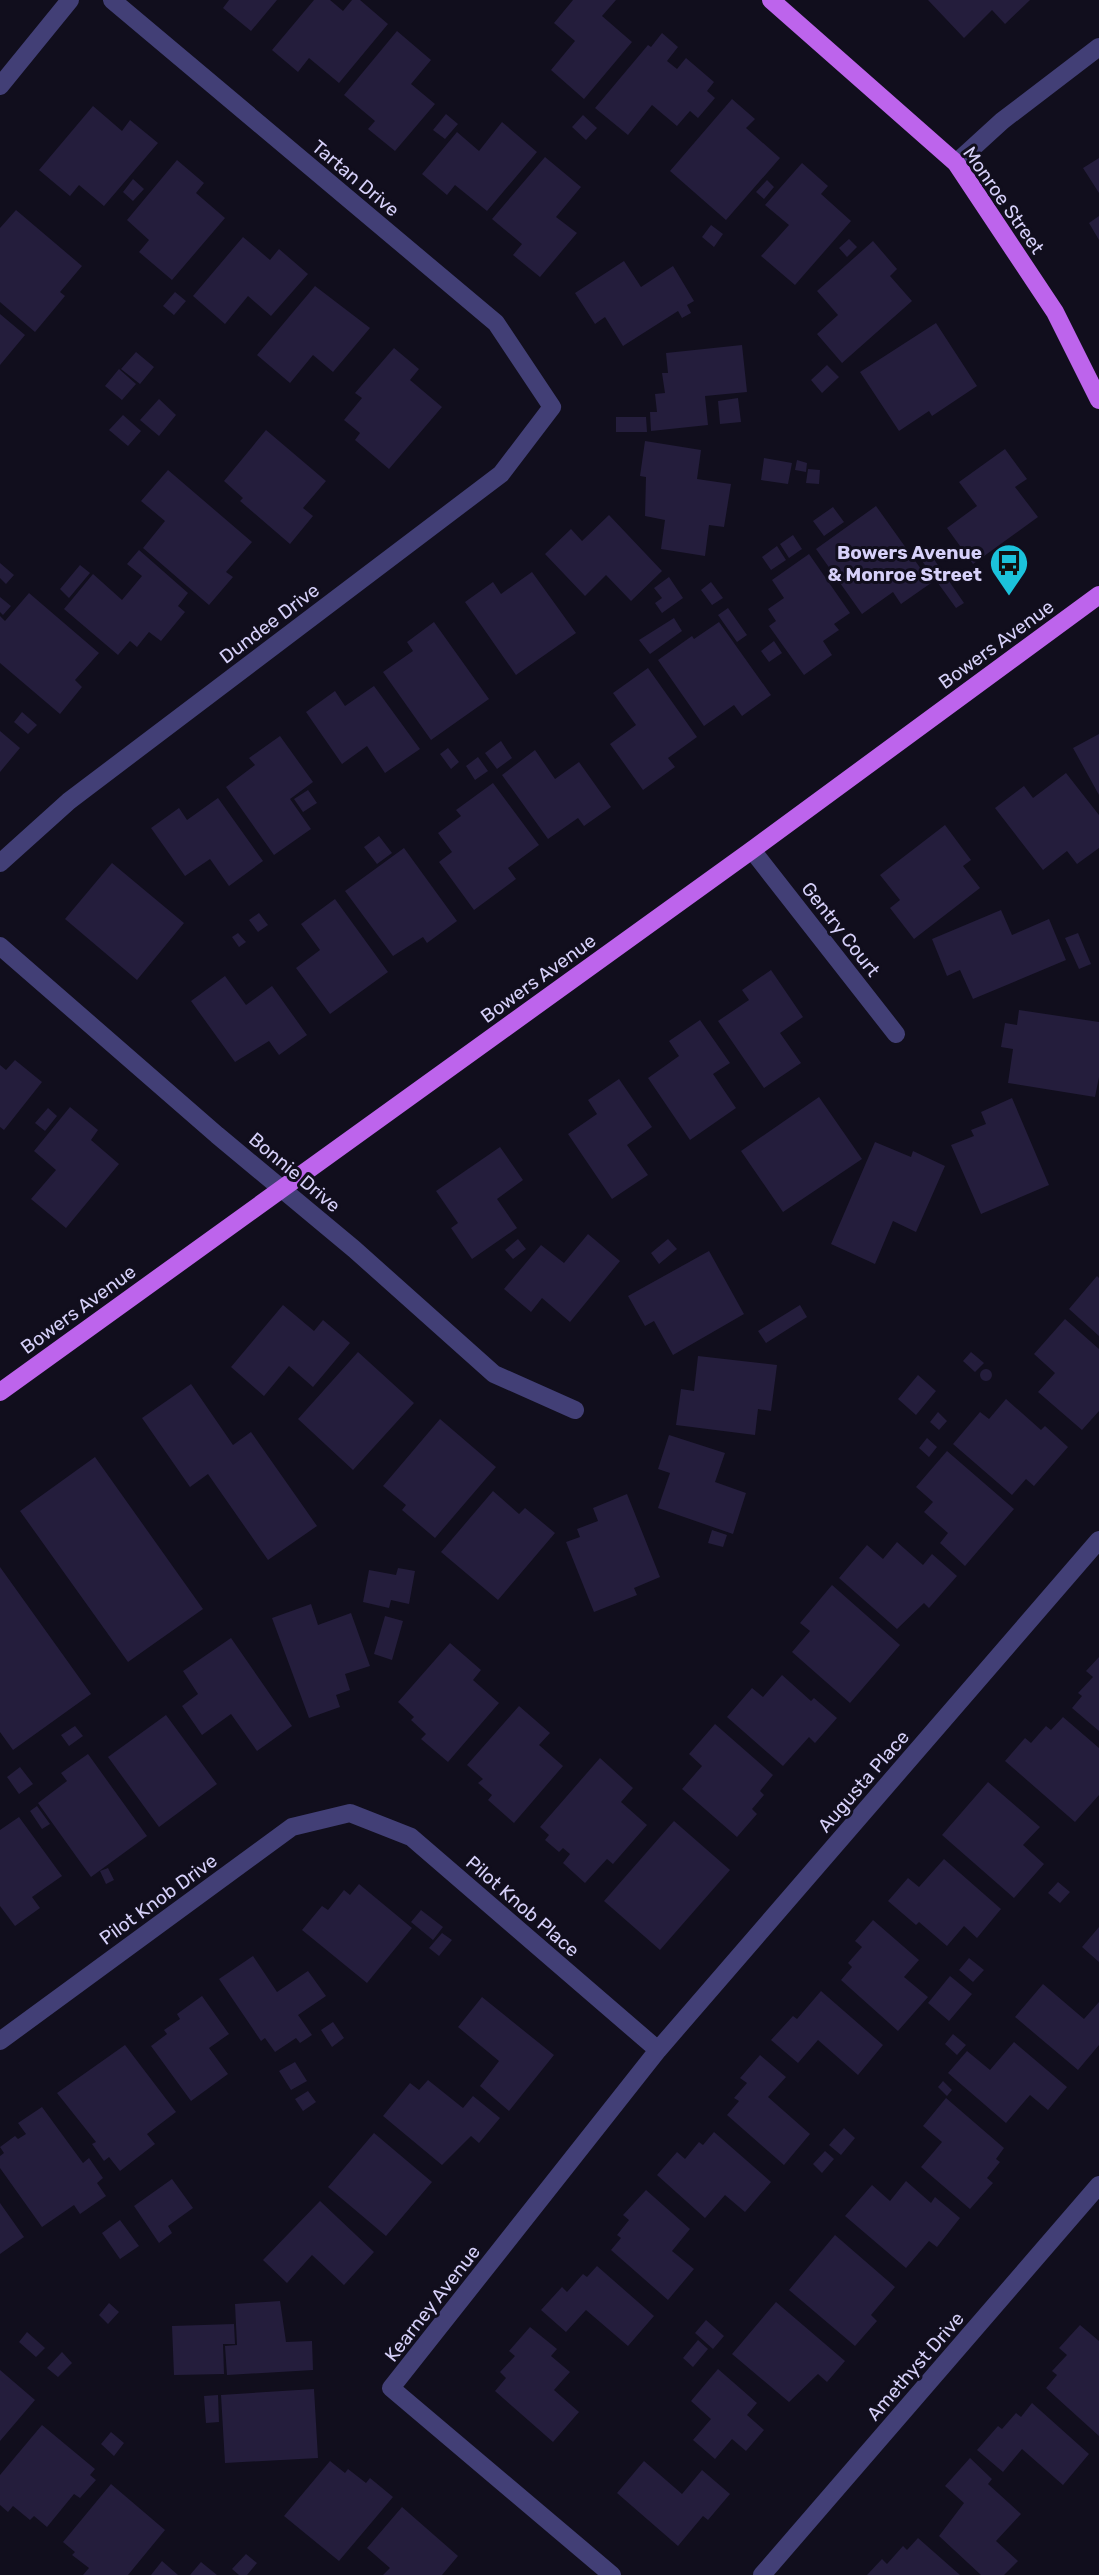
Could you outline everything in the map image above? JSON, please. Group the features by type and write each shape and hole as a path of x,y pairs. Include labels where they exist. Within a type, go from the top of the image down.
{"main road":[{"name":"Monroe Street","path":"771,0 957,163 1055,312 1099,400"},
{"name":"Bowers Avenue","path":"0,1392 752,850 1099,595"}],"street":[{"path":"0,86 70,0"},
{"name":"Tartan Drive","path":"112,0 496,323 552,407"},
{"path":"957,163 1002,121 1099,47"},
{"name":"Dundee Drive","path":"0,863 69,801 501,474 552,407"},
{"name":"Gentry Court","path":"752,850 896,1034"},
{"name":"Bonnie Drive","path":"0,946 217,1135 282,1187 494,1374 575,1410"},
{"name":"Augusta Place","path":"658,2050 1099,1540"},
{"name":"Pilot Knob Place","path":"350,1813 411,1837 658,2050"},
{"name":"Pilot Knob Drive","path":"0,2041 292,1827 350,1813"},
{"name":"Kearney Avenue","path":"612,2575 391,2388 658,2050"},
{"name":"Amethyst Drive","path":"762,2575 1099,2185"}],"building":[{"path":"229,0 277,0 251,31 223,8"},
{"path":"314,0 330,0 343,11 352,0 360,0 388,24 339,83 309,58 298,72 272,50"},
{"path":"573,0 616,0 602,16 632,42 584,99 551,70 575,41 554,23"},
{"path":"928,0 1030,0 1005,24 992,10 964,38"},
{"path":"397,31 431,60 411,84 435,104 395,151 368,129 375,121 344,95"},
{"path":"662,33 678,47 667,61 677,69 686,58 714,82 707,91 715,98 698,118 690,111 677,126 652,105 628,135 595,108 648,45 651,47"},
{"path":"732,99 755,119 746,128 780,158 726,220 670,171"},
{"path":"93,106 122,131 130,120 158,143 104,206 79,185 70,196 39,170"},
{"path":"446,114 458,124 445,139 433,130"},
{"path":"583,115 597,128 586,140 572,127"},
{"path":"502,122 537,152 487,211 455,185 447,195 422,174 457,132 479,151"},
{"path":"545,157 581,187 556,217 577,233 540,277 513,255 522,244 492,219"},
{"path":"1099,158 1099,193 1083,168"},
{"path":"177,160 204,183 196,193 225,218 172,280 139,252 149,240 127,220"},
{"path":"802,163 828,186 821,194 851,221 795,285 761,256 789,225 765,205"},
{"path":"133,179 144,189 133,201 123,192"},
{"path":"767,180 774,187 764,199 756,192"},
{"path":"16,210 82,266 60,292 65,296 35,332 0,302 0,228"},
{"path":"1099,216 1099,240 1089,223"},
{"path":"711,225 723,234 714,247 702,237"},
{"path":"243,237 270,260 279,249 308,274 271,316 248,296 225,324 193,296"},
{"path":"849,239 857,247 847,257 839,248"},
{"path":"873,241 897,269 890,276 912,301 842,363 817,334 838,315 817,291"},
{"path":"624,261 641,287 673,266 694,301 687,305 691,313 682,318 678,311 623,346 605,317 595,324 575,293"},
{"path":"315,286 370,328 333,372 313,355 290,383 257,355"},
{"path":"175,292 186,301 174,315 163,306"},
{"path":"0,314 25,335 0,365"},
{"path":"936,323 977,386 932,416 929,411 899,431 860,372"},
{"path":"742,345 747,392 705,396 708,425 651,431 650,412 657,412 655,394 665,393 662,373 668,373 666,353"},
{"path":"394,348 419,369 410,380 442,407 389,469 355,440 360,433 344,420 362,398 355,393"},
{"path":"136,352 154,367 140,384 121,369"},
{"path":"827,365 839,377 822,393 811,380"},
{"path":"119,369 136,384 122,400 105,386"},
{"path":"738,398 741,422 720,424 718,401"},
{"path":"159,399 176,415 159,436 140,420"},
{"path":"123,415 141,431 128,446 109,430"},
{"path":"616,417 646,417 647,432 616,432"},
{"path":"266,430 326,481 303,508 313,516 290,544 240,501 243,498 224,481"},
{"path":"645,441 701,450 697,479 731,484 724,527 709,525 705,556 661,549 665,520 645,516 646,477 640,476"},
{"path":"1005,449 1027,479 1015,487 1038,517 973,564 947,528 977,506 959,482"},
{"path":"764,458 792,463 788,484 761,480"},
{"path":"797,460 807,463 806,472 795,470"},
{"path":"808,469 820,470 819,484 806,483"},
{"path":"168,470 252,542 226,572 233,577 209,605 143,548 165,521 141,501"},
{"path":"876,506 931,583 901,604 893,592 862,614 816,549"},
{"path":"833,507 844,522 824,536 813,521"},
{"path":"609,515 662,571 631,601 606,575 585,596 545,554 571,529 582,541"},
{"path":"793,535 802,549 789,558 780,544"},
{"path":"777,546 786,560 771,570 762,557"},
{"path":"139,550 188,593 178,606 185,612 161,641 149,632 137,647 130,641 118,655 64,609 93,574 122,600 142,576 127,564"},
{"path":"809,554 850,613 834,624 839,630 823,641 832,655 804,675 769,626 776,621 768,609 784,598 772,580"},
{"path":"931,555 964,603 956,608 922,561"},
{"path":"0,563 14,575 6,584 0,578"},
{"path":"80,565 90,573 69,598 60,589"},
{"path":"532,572 576,633 516,675 465,602 493,582 501,594"},
{"path":"669,577 683,598 662,613 655,603 662,598 654,588"},
{"path":"711,582 723,598 712,605 701,590"},
{"path":"29,593 99,653 75,680 82,687 60,714 0,663 0,616 5,621"},
{"path":"0,597 11,606 3,615 0,612"},
{"path":"728,608 747,635 737,642 718,615"},
{"path":"674,618 682,631 650,654 639,640"},
{"path":"434,622 489,699 431,740 383,672 413,651 407,642"},
{"path":"719,622 771,695 742,716 734,705 704,726 658,660 692,636 694,639"},
{"path":"774,641 782,653 769,662 761,651"},
{"path":"648,668 697,737 668,758 675,767 643,790 610,744 636,725 613,693"},
{"path":"374,686 420,749 385,773 367,746 342,764 306,712 335,691 345,706"},
{"path":"22,712 37,725 28,734 14,722"},
{"path":"0,731 20,748 0,772"},
{"path":"1099,734 1099,795 1073,748"},
{"path":"280,736 313,782 290,799 311,829 274,855 226,787 255,765 249,758"},
{"path":"501,741 512,758 497,769 485,753"},
{"path":"448,748 459,762 451,769 440,754"},
{"path":"535,750 555,779 579,762 611,807 584,826 578,818 548,839 502,775"},
{"path":"478,757 488,771 475,780 466,766"},
{"path":"1066,773 1099,815 1099,848 1077,864 1067,851 1043,870 995,808 1024,786 1033,798"},
{"path":"493,783 539,845 508,868 516,879 474,910 439,862 452,852 438,833 461,816 456,810"},
{"path":"308,790 317,803 303,812 294,799"},
{"path":"218,798 263,861 229,886 210,859 185,876 151,828 179,808 187,820"},
{"path":"945,825 971,860 963,866 980,888 914,939 890,908 900,900 880,875"},
{"path":"379,836 392,853 377,864 364,847"},
{"path":"404,848 457,921 427,943 423,937 393,956 345,891"},
{"path":"112,863 184,923 137,980 65,919"},
{"path":"335,899 388,972 330,1014 296,968 320,950 301,924"},
{"path":"1001,910 1012,935 1049,919 1066,960 973,999 960,970 947,976 932,939"},
{"path":"259,913 268,925 258,932 249,920"},
{"path":"238,933 246,942 239,947 232,937"},
{"path":"1078,933 1091,964 1079,969 1065,938"},
{"path":"771,970 803,1017 780,1033 801,1063 764,1088 718,1021 749,1000 742,990"},
{"path":"225,976 246,1005 272,986 307,1035 279,1055 269,1041 235,1062 191,1001"},
{"path":"1019,1010 1099,1022 1099,1077 1095,1097 1008,1083 1013,1049 1001,1047 1005,1023 1017,1025"},
{"path":"700,1020 730,1063 713,1074 736,1108 690,1140 648,1078 679,1056 669,1041"},
{"path":"15,1060 42,1082 4,1130 0,1127 0,1065 6,1070"},
{"path":"619,1079 652,1127 627,1145 648,1175 612,1199 568,1134 597,1114 588,1100"},
{"path":"819,1097 862,1159 783,1212 741,1151"},
{"path":"1012,1098 1049,1185 981,1214 951,1145 974,1136 971,1130 986,1124 981,1112"},
{"path":"70,1107 98,1130 91,1140 119,1164 66,1228 31,1199 56,1170 34,1151"},
{"path":"48,1108 57,1116 45,1131 35,1123"},
{"path":"875,1142 911,1157 913,1151 945,1166 916,1232 893,1221 875,1264 831,1244"},
{"path":"500,1147 523,1180 497,1199 517,1228 472,1259 451,1228 458,1223 436,1191"},
{"path":"588,1234 620,1261 570,1322 542,1298 531,1312 504,1289 541,1245 564,1263"},
{"path":"518,1239 526,1249 513,1259 505,1250"},
{"path":"668,1239 677,1249 659,1264 651,1253"},
{"path":"709,1251 744,1314 673,1355 654,1321 645,1326 628,1296"},
{"path":"1097,1276 1099,1278 1099,1336 1069,1309"},
{"path":"283,1305 314,1331 323,1320 350,1343 313,1387 289,1366 264,1396 231,1367"},
{"path":"800,1305 807,1317 766,1343 758,1331"},
{"path":"1065,1319 1099,1349 1099,1411 1082,1430 1038,1392 1055,1373 1034,1354"},
{"path":"358,1352 414,1403 353,1470 298,1419"},
{"path":"971,1352 984,1363 975,1372 963,1361"},
{"path":"698,1356 777,1365 771,1411 758,1409 755,1435 676,1425 681,1389 694,1391"},
{"path":"986,1369 992,1375 986,1381 980,1375"},
{"path":"918,1375 936,1391 916,1415 898,1399"},
{"path":"191,1384 233,1445 251,1432 317,1526 268,1560 208,1474 190,1487 142,1418"},
{"path":"1006,1399 1041,1430 1045,1426 1068,1447 1034,1486 1026,1479 1012,1495 953,1444 980,1412 989,1419"},
{"path":"938,1412 947,1421 939,1430 930,1422"},
{"path":"440,1419 496,1467 435,1538 402,1510 406,1505 383,1486"},
{"path":"669,1435 725,1453 715,1482 746,1493 733,1534 658,1508 670,1473 658,1469"},
{"path":"927,1438 937,1447 929,1457 919,1448"},
{"path":"947,1451 1014,1509 965,1566 940,1543 948,1533 924,1512 933,1502 916,1487"},
{"path":"95,1457 203,1609 128,1662 20,1511"},
{"path":"493,1491 519,1514 525,1508 555,1533 498,1600 441,1552"},
{"path":"627,1494 660,1577 634,1588 637,1595 594,1612 566,1542 580,1537 577,1529 598,1521 593,1508"},
{"path":"712,1530 727,1535 723,1547 708,1543"},
{"path":"897,1542 923,1565 932,1554 957,1576 929,1608 924,1603 897,1629 839,1578 867,1545 883,1559"},
{"path":"0,1567 91,1694 13,1750 0,1732"},
{"path":"398,1568 415,1571 409,1604 391,1600 389,1608 363,1602 369,1570 396,1575"},
{"path":"832,1585 900,1645 850,1703 792,1652 810,1631 800,1623"},
{"path":"311,1604 318,1625 351,1613 370,1666 345,1674 350,1690 336,1695 340,1707 309,1718 272,1618"},
{"path":"385,1616 403,1621 392,1660 374,1654"},
{"path":"231,1638 292,1726 257,1751 231,1714 202,1735 182,1706 198,1694 183,1671"},
{"path":"450,1643 481,1670 473,1680 499,1703 448,1762 421,1739 426,1734 411,1720 414,1717 398,1702"},
{"path":"1099,1657 1099,1731 1072,1708 1082,1696 1078,1693 1093,1677 1086,1671"},
{"path":"782,1675 811,1701 814,1698 837,1718 815,1743 809,1737 783,1766 727,1717 752,1688 763,1697"},
{"path":"519,1706 550,1733 539,1745 563,1766 514,1823 488,1800 492,1795 478,1783 483,1779 467,1765"},
{"path":"166,1715 217,1784 159,1827 108,1757"},
{"path":"1063,1717 1099,1748 1099,1795 1075,1822 1005,1761 1025,1738 1031,1743 1046,1726 1051,1730"},
{"path":"715,1724 773,1775 760,1791 764,1795 752,1809 757,1814 737,1837 682,1789 702,1766 689,1754"},
{"path":"75,1726 83,1736 69,1746 61,1735"},
{"path":"88,1754 147,1836 91,1877 38,1803 67,1781 61,1773"},
{"path":"600,1758 633,1788 621,1802 647,1825 613,1864 607,1859 585,1883 563,1863 570,1854 563,1848 559,1852 545,1840 549,1835 540,1827"},
{"path":"20,1767 33,1784 19,1794 7,1777"},
{"path":"988,1782 1040,1827 1023,1845 1044,1864 1014,1898 942,1835"},
{"path":"37,1806 50,1824 42,1829 30,1811"},
{"path":"19,1817 62,1876 32,1897 40,1908 15,1926 0,1906 0,1830"},
{"path":"674,1821 730,1870 660,1950 604,1901"},
{"path":"944,1859 1001,1909 977,1938 964,1926 947,1946 919,1922 916,1925 888,1901 908,1878 919,1887"},
{"path":"108,1868 114,1880 106,1884 100,1871"},
{"path":"1058,1882 1070,1892 1060,1903 1048,1893"},
{"path":"359,1884 412,1928 367,1983 302,1930 322,1906 328,1910 344,1890 350,1895"},
{"path":"421,1910 443,1927 433,1940 411,1922"},
{"path":"873,1920 919,1960 904,1977 928,1997 898,2031 841,1980 852,1967 848,1963 862,1947 855,1941"},
{"path":"1099,1927 1099,1962 1082,1947"},
{"path":"442,1933 452,1940 439,1956 429,1948"},
{"path":"253,1956 277,1992 308,1971 326,1996 298,2015 312,2035 300,2043 296,2038 275,2052 265,2038 261,2041 219,1979"},
{"path":"969,1958 984,1970 973,1982 959,1970"},
{"path":"950,1976 972,1994 949,2021 928,2003"},
{"path":"1043,1984 1084,2019 1099,2002 1099,2045 1078,2070 1015,2017"},
{"path":"821,1991 883,2045 858,2075 818,2040 798,2063 771,2040 793,2016 797,2019"},
{"path":"202,1996 229,2034 209,2048 228,2074 191,2101 151,2046 167,2034 164,2030 180,2019 177,2014"},
{"path":"482,1997 554,2055 509,2111 480,2086 499,2061 458,2027"},
{"path":"333,2022 344,2038 332,2047 321,2030"},
{"path":"953,2034 966,2045 957,2055 945,2044"},
{"path":"1014,2042 1067,2087 1048,2110 1030,2095 1006,2123 948,2073 967,2051 990,2070"},
{"path":"125,2045 176,2112 147,2134 155,2144 120,2171 109,2157 104,2161 92,2144 96,2142 57,2093"},
{"path":"760,2055 786,2077 768,2097 810,2134 784,2165 727,2115 739,2101 734,2098 747,2083 740,2078"},
{"path":"295,2062 307,2081 291,2090 279,2071"},
{"path":"428,2080 463,2108 473,2096 500,2118 479,2143 471,2136 442,2165 383,2116 410,2083 419,2090"},
{"path":"943,2081 952,2090 947,2096 938,2087"},
{"path":"308,2091 316,2102 303,2111 295,2099"},
{"path":"946,2098 1004,2148 996,2159 1000,2162 987,2178 993,2183 970,2209 921,2167 942,2142 923,2126"},
{"path":"42,2107 83,2163 89,2158 103,2178 97,2183 106,2196 80,2214 74,2205 42,2227 0,2168 0,2156 4,2153 0,2147 15,2136 18,2139 26,2134 18,2123"},
{"path":"844,2128 855,2138 841,2155 829,2145"},
{"path":"714,2132 771,2182 745,2212 725,2195 705,2218 657,2175 677,2152 685,2159 699,2142 703,2145"},
{"path":"374,2133 432,2182 386,2236 328,2187"},
{"path":"825,2151 834,2159 822,2173 813,2164"},
{"path":"172,2179 193,2208 168,2226 172,2233 159,2243 134,2206"},
{"path":"906,2181 931,2203 935,2197 960,2218 937,2247 929,2241 906,2268 845,2216 872,2185 890,2201"},
{"path":"646,2190 690,2229 672,2251 694,2269 668,2300 611,2250 621,2238 617,2235 629,2220 623,2215"},
{"path":"320,2201 374,2252 344,2285 312,2255 287,2283 263,2260"},
{"path":"0,2203 24,2237 0,2254"},
{"path":"120,2220 139,2246 120,2259 102,2233"},
{"path":"835,2235 895,2287 871,2315 877,2321 855,2346 789,2290"},
{"path":"597,2266 654,2316 628,2346 586,2310 566,2332 541,2310 562,2287 567,2292 583,2274 587,2277"},
{"path":"280,2301 286,2342 312,2341 313,2370 227,2375 225,2346 237,2345 235,2304"},
{"path":"776,2302 845,2361 827,2382 818,2374 789,2402 732,2354"},
{"path":"109,2303 119,2312 108,2324 99,2315"},
{"path":"706,2320 724,2336 713,2349 695,2333"},
{"path":"234,2324 235,2344 223,2344 224,2374 174,2375 172,2326"},
{"path":"1080,2325 1099,2341 1099,2436 1046,2388 1057,2375 1052,2371 1067,2355 1059,2348"},
{"path":"530,2327 557,2349 551,2356 570,2372 554,2390 579,2412 553,2442 495,2391 506,2378 500,2372 515,2356 509,2351"},
{"path":"27,2332 45,2348 36,2357 19,2342"},
{"path":"698,2340 708,2349 693,2367 683,2358"},
{"path":"62,2352 72,2363 58,2377 47,2368"},
{"path":"718,2369 757,2403 747,2415 764,2430 746,2451 732,2439 715,2459 693,2440 711,2419 691,2401"},
{"path":"0,2370 35,2400 0,2441"},
{"path":"314,2389 318,2458 225,2463 221,2395"},
{"path":"218,2395 219,2422 206,2423 204,2396"},
{"path":"1032,2403 1089,2454 1063,2485 1022,2449 1003,2472 977,2450 998,2426 1002,2429 1016,2413 1021,2417"},
{"path":"42,2425 95,2469 90,2475 96,2480 80,2498 74,2494 47,2527 34,2516 30,2520 13,2506 8,2512 0,2505 0,2475"},
{"path":"111,2432 124,2443 114,2456 101,2444"},
{"path":"970,2458 992,2479 988,2484 1021,2514 996,2541 1018,2561 1004,2575 981,2575 939,2536 964,2503 945,2486"},
{"path":"330,2461 345,2473 348,2469 366,2483 370,2478 393,2497 339,2561 284,2516"},
{"path":"644,2461 682,2494 702,2470 730,2494 708,2520 703,2516 678,2546 617,2493"},
{"path":"111,2484 165,2530 128,2575 83,2575 89,2568 72,2555 75,2552 63,2542"},
{"path":"402,2507 458,2556 442,2575 383,2575 390,2568 367,2548"},
{"path":"918,2538 960,2575 867,2575 882,2559 887,2564 903,2546 907,2550"},
{"path":"246,2554 257,2563 247,2575 239,2575 232,2569"},
{"path":"162,2561 178,2575 151,2575"},
{"path":"201,2562 217,2575 190,2575"}],"place":[{"name":"Bowers Avenue & Monroe Street","path":"1009,597"}]}
